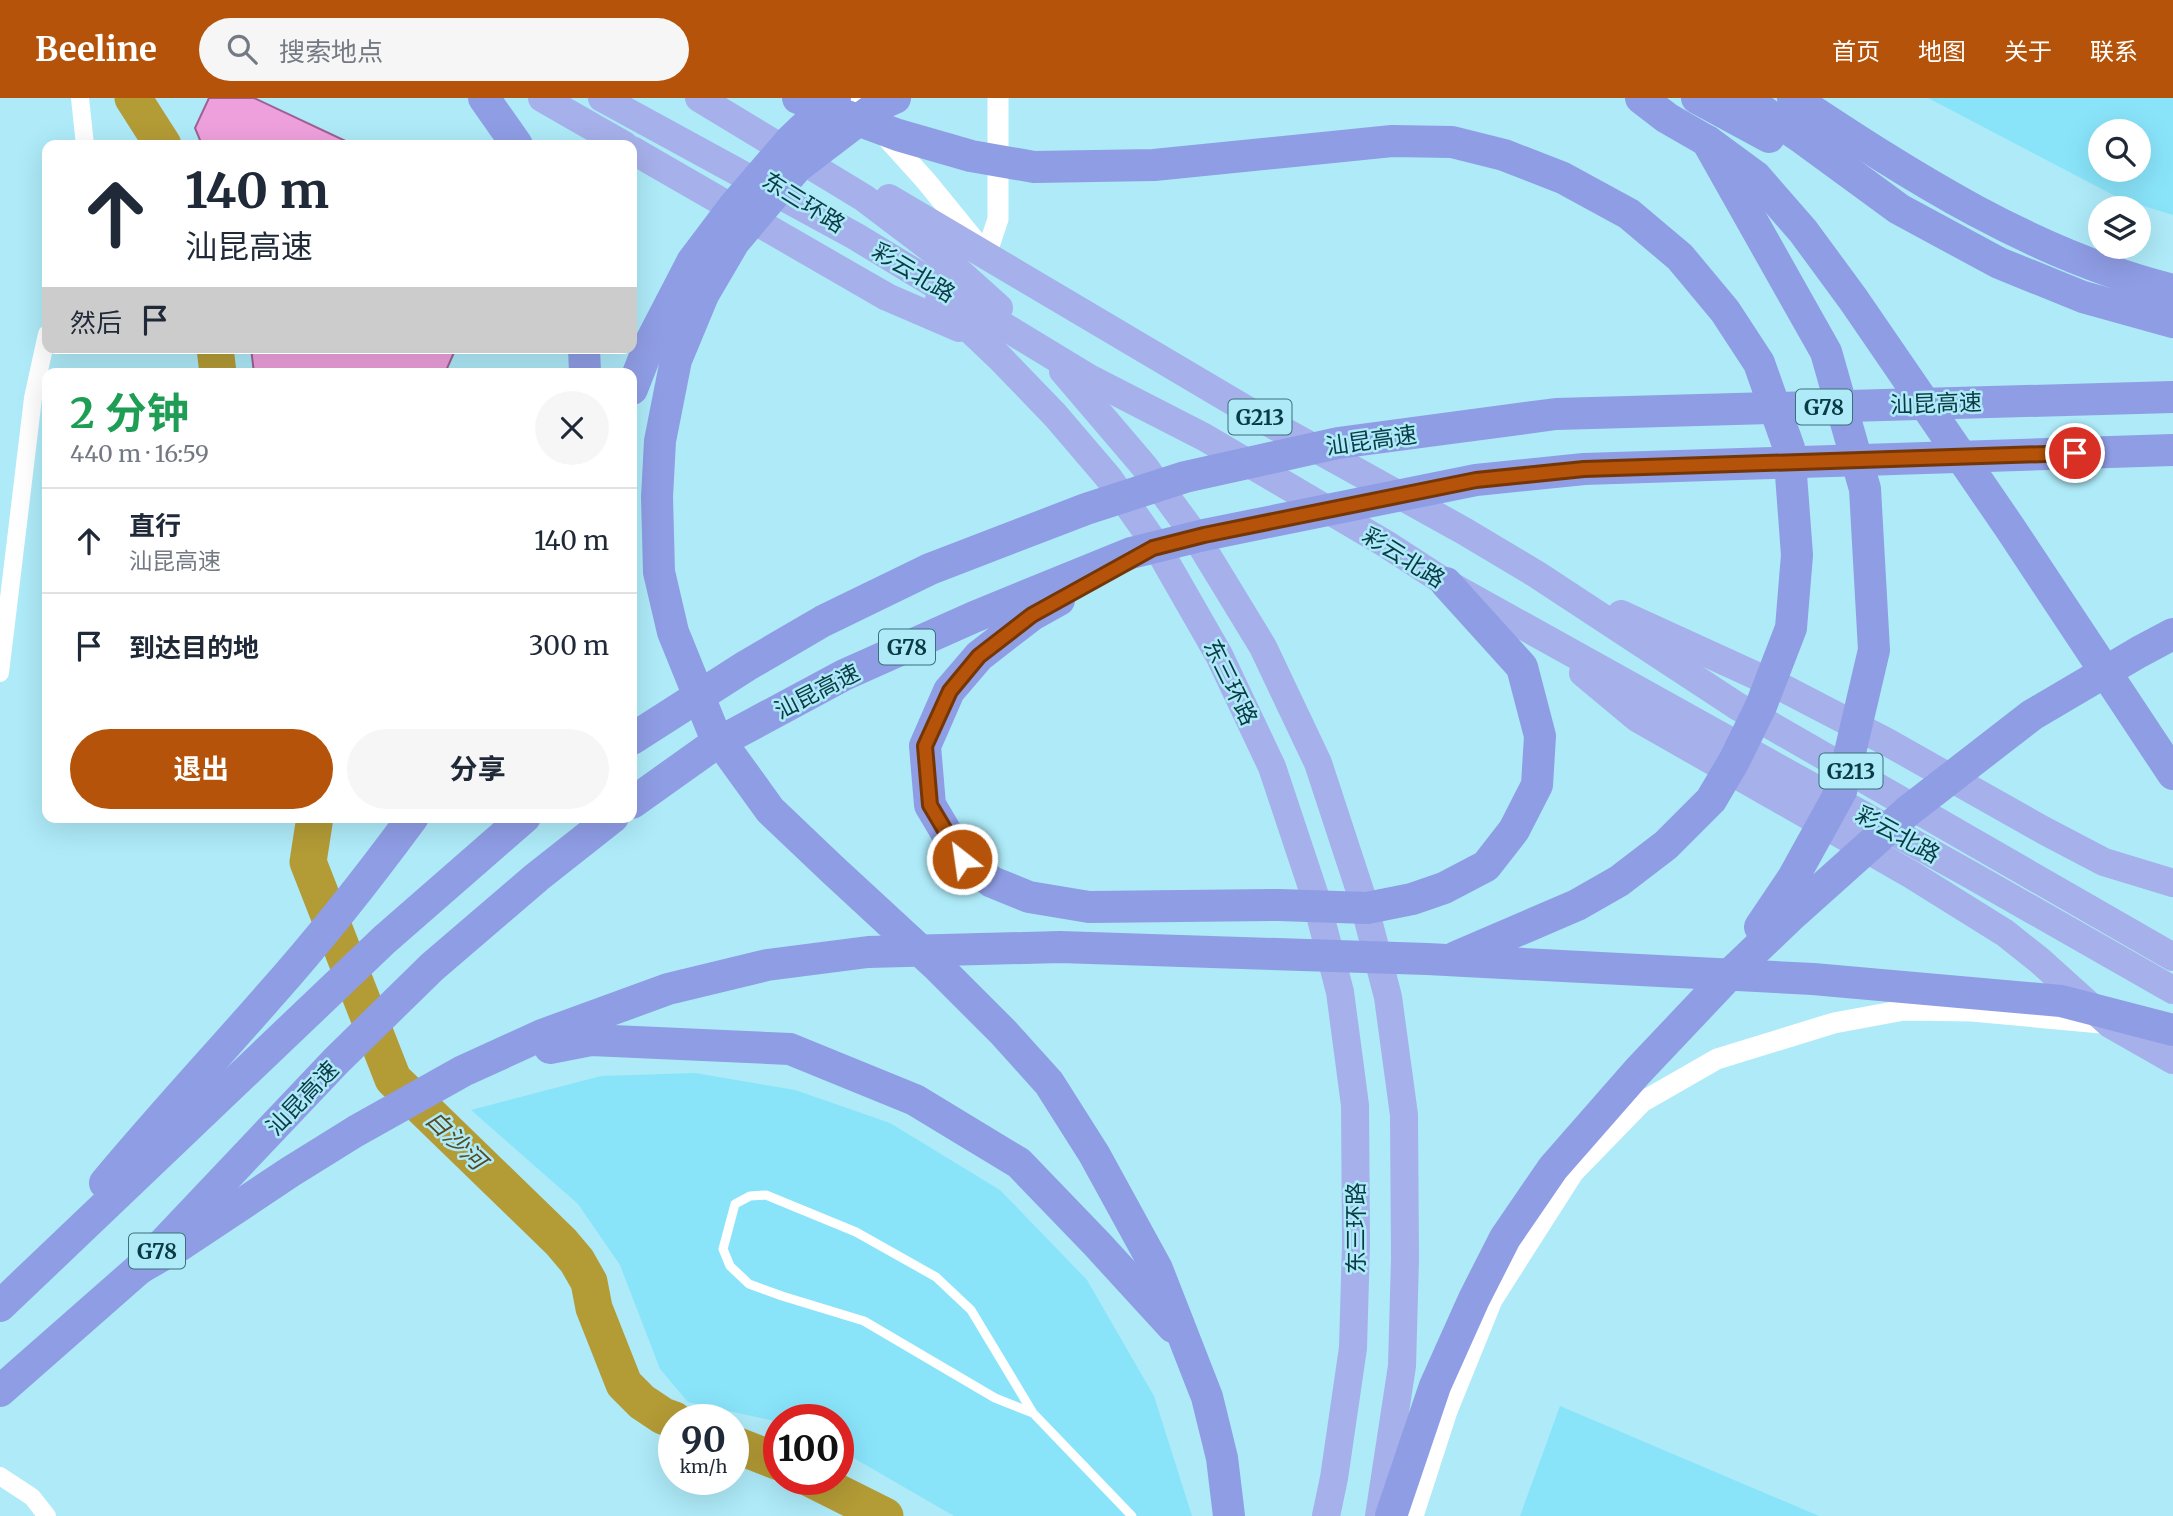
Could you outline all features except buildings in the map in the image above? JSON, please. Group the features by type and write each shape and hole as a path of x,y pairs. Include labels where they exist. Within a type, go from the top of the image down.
{"highway":[{"path":"484,98 513,140"},
{"path":"542,98 615,140"},
{"name":"彩云北路","path":"601,98 855,236 1089,378 1204,437 1386,544 1446,583 2173,990"},
{"name":"东三环路","path":"626,98 821,209 939,300 1055,415 1108,477 1156,545 1219,655 1272,766 1315,896 1340,992 1355,1105 1356,1244 1353,1348 1326,1516"},
{"name":"东三环路","path":"698,98 864,198 947,261 1015,322 1064,372 1144,466 1196,537 1263,647 1318,763 1362,897 1388,997 1392,1023 1404,1115 1404,1299 1402,1366 1379,1516"},
{"name":"彩云北路","path":"721,98 1264,420 1536,574 1737,706 2173,957"},
{"path":"797,98 898,135 971,156 1034,167 1154,165 1392,141 1451,142 1504,155 1563,178 1629,214 1679,257 1726,310 1759,363 1788,448 1797,555 1791,628 1762,706 1711,800 1666,845 1619,881 1577,905 1448,960"},
{"path":"637,376 650,343 692,262 735,205 791,140 835,98"},
{"path":"895,98 877,106 797,167 734,242 703,295 676,360 660,441 657,497 659,572 673,632 712,732 770,810 937,966 1004,1033 1049,1083 1094,1154 1151,1258 1207,1397 1222,1458 1229,1516"},
{"path":"1641,98 1756,177 1803,231 1853,299 2010,528 2173,774"},
{"path":"1696,98 1999,263 2083,297 2173,322"},
{"path":"1744,98 1899,209"},
{"path":"1793,98 1890,162 1977,212 2061,253 2134,281 2173,290"},
{"path":"1707,141 1826,352 1865,489 1874,650 1841,791 1793,878 1726,978"},
{"path":"637,153 887,297 994,343 1089,378"},
{"name":"汕昆高速","path":"637,736 746,666 823,621 930,569 1086,509 1185,477 1338,443 1556,414 2173,397"},
{"name":"汕昆高速","path":"637,800 712,747 844,675 974,617 1131,553 1204,535 1476,480 1584,469 2173,450"},
{"path":"1153,548 1032,615 979,656 950,691 925,746 930,805 962,859 992,882 1030,897 1089,907 1279,905 1367,908 1444,888 1486,866 1514,830 1537,785 1540,736 1522,667 1446,583"},
{"path":"1536,574 1785,689 2104,862 2173,883"},
{"path":"1536,632 1637,718 1912,875 2005,933 2110,1024 2173,1060"},
{"path":"1391,1516 1428,1404 1474,1299 1505,1238 1553,1168 1638,1071 1726,978 1908,811 2032,715 2173,634"},
{"path":"6,1301 159,1118 271,994 377,866 409,823"},
{"path":"6,1301 410,917 518,823"},
{"name":"汕昆高速","path":"0,1391 140,1268 336,1061 432,967 537,877 605,823"},
{"path":"140,1268 182,1244 356,1131 480,1063 542,1035 668,989 767,965 868,951 1060,947 1448,960 1812,979 2062,1001 2173,1030"},
{"path":"480,1063 591,1040 790,1049 915,1100 1019,1163 1186,1341"}],"street":[{"path":"80,98 84,140"},
{"name":"G213","path":"851,98 926,181 986,256"},
{"path":"986,256 998,219 998,98"},
{"path":"0,673 33,398 43,354"},
{"path":"1413,1516 1447,1411 1492,1300 1573,1173 1642,1102 1717,1059 1834,1023 1904,1010 1972,1011 2110,1024"},
{"path":"0,1476 32,1497 47,1516"}],"lane":[{"path":"1033,1413 995,1398 864,1321 749,1284 730,1266 723,1249 735,1204 750,1196 766,1195 856,1232 936,1277 971,1310 1033,1413 1132,1516"}],"shaded area":[{"path":"1928,98 2173,98 2173,215 2151,208 2151,196 2115,196 2089,182 2151,182 2151,119 2088,119 2088,182"},
{"path":"695,1073 795,1090 890,1123 1000,1190 1087,1280 1154,1396 1192,1516 954,1516 854,1458 854,1404 763,1404 763,1418 749,1415 749,1404 688,1402 660,1369 620,1265 578,1204 471,1110 601,1076"},
{"path":"1560,1406 1819,1516 1520,1516"}],"waterway":[{"name":"白沙河","path":"133,98 160,140"},
{"name":"白沙河","path":"216,354 217,368"},
{"name":"白沙河","path":"314,823 308,862 393,1079 561,1242 577,1261 589,1282 594,1308 624,1384 642,1402 658,1413"},
{"name":"白沙河","path":"749,1450 763,1456"},
{"name":"白沙河","path":"843,1495 885,1516"}],"route":[{"path":"962,859 930,805 925,746 950,691 979,656 1032,615 1153,548 1204,535 1476,480 1503,477 1584,469 2075,453"}]}
